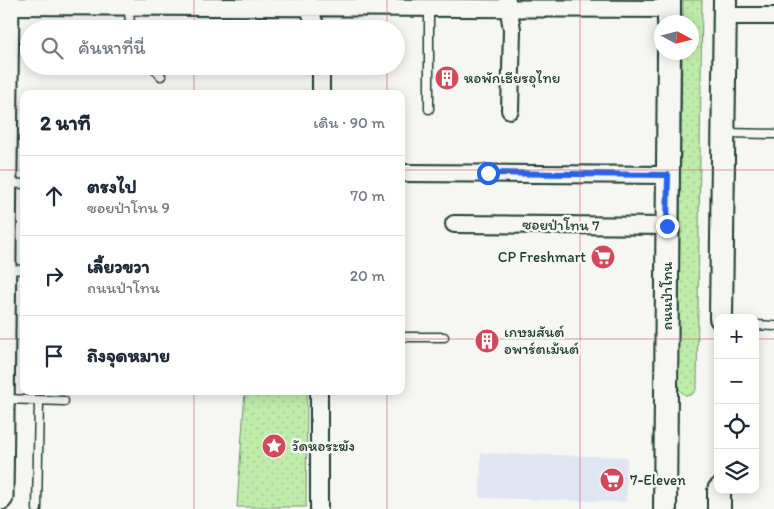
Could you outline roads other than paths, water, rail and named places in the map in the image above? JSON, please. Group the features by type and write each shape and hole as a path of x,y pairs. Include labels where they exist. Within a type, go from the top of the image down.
{"main road":[{"path":"0,497 1,399 13,269 14,183 5,3"}],"street":[{"path":"5,3 129,6 329,4 429,8 508,4 669,11"},
{"path":"309,4 314,20"},
{"path":"326,20 329,4"},
{"path":"508,4 512,30 510,110"},
{"path":"721,314 725,8 774,16"},
{"name":"ถนนป่าโทน","path":"665,509 669,60"},
{"path":"321,75 321,90"},
{"path":"405,173 668,175"},
{"name":"ซอยป่าโทน 7","path":"454,224 667,226"},
{"path":"319,395 319,509"},
{"path":"719,494 719,509"}],"lane":[{"path":"129,6 130,20"},
{"path":"429,8 429,109"},
{"path":"723,133 774,134"},
{"path":"759,326 774,326"},
{"path":"405,337 444,338"},
{"path":"1,399 64,401"},
{"path":"37,509 39,400"}],"place":[{"name":"หอพักเธียรอุไทย","path":"447,78"},
{"name":"CP Freshmart","path":"603,257"},
{"name":"เกษมสันต์ อพาร์ตเม้นต์","path":"487,341"},
{"name":"วัดหอระฆัง","path":"274,446"},
{"name":"7-Eleven","path":"612,480"}]}
